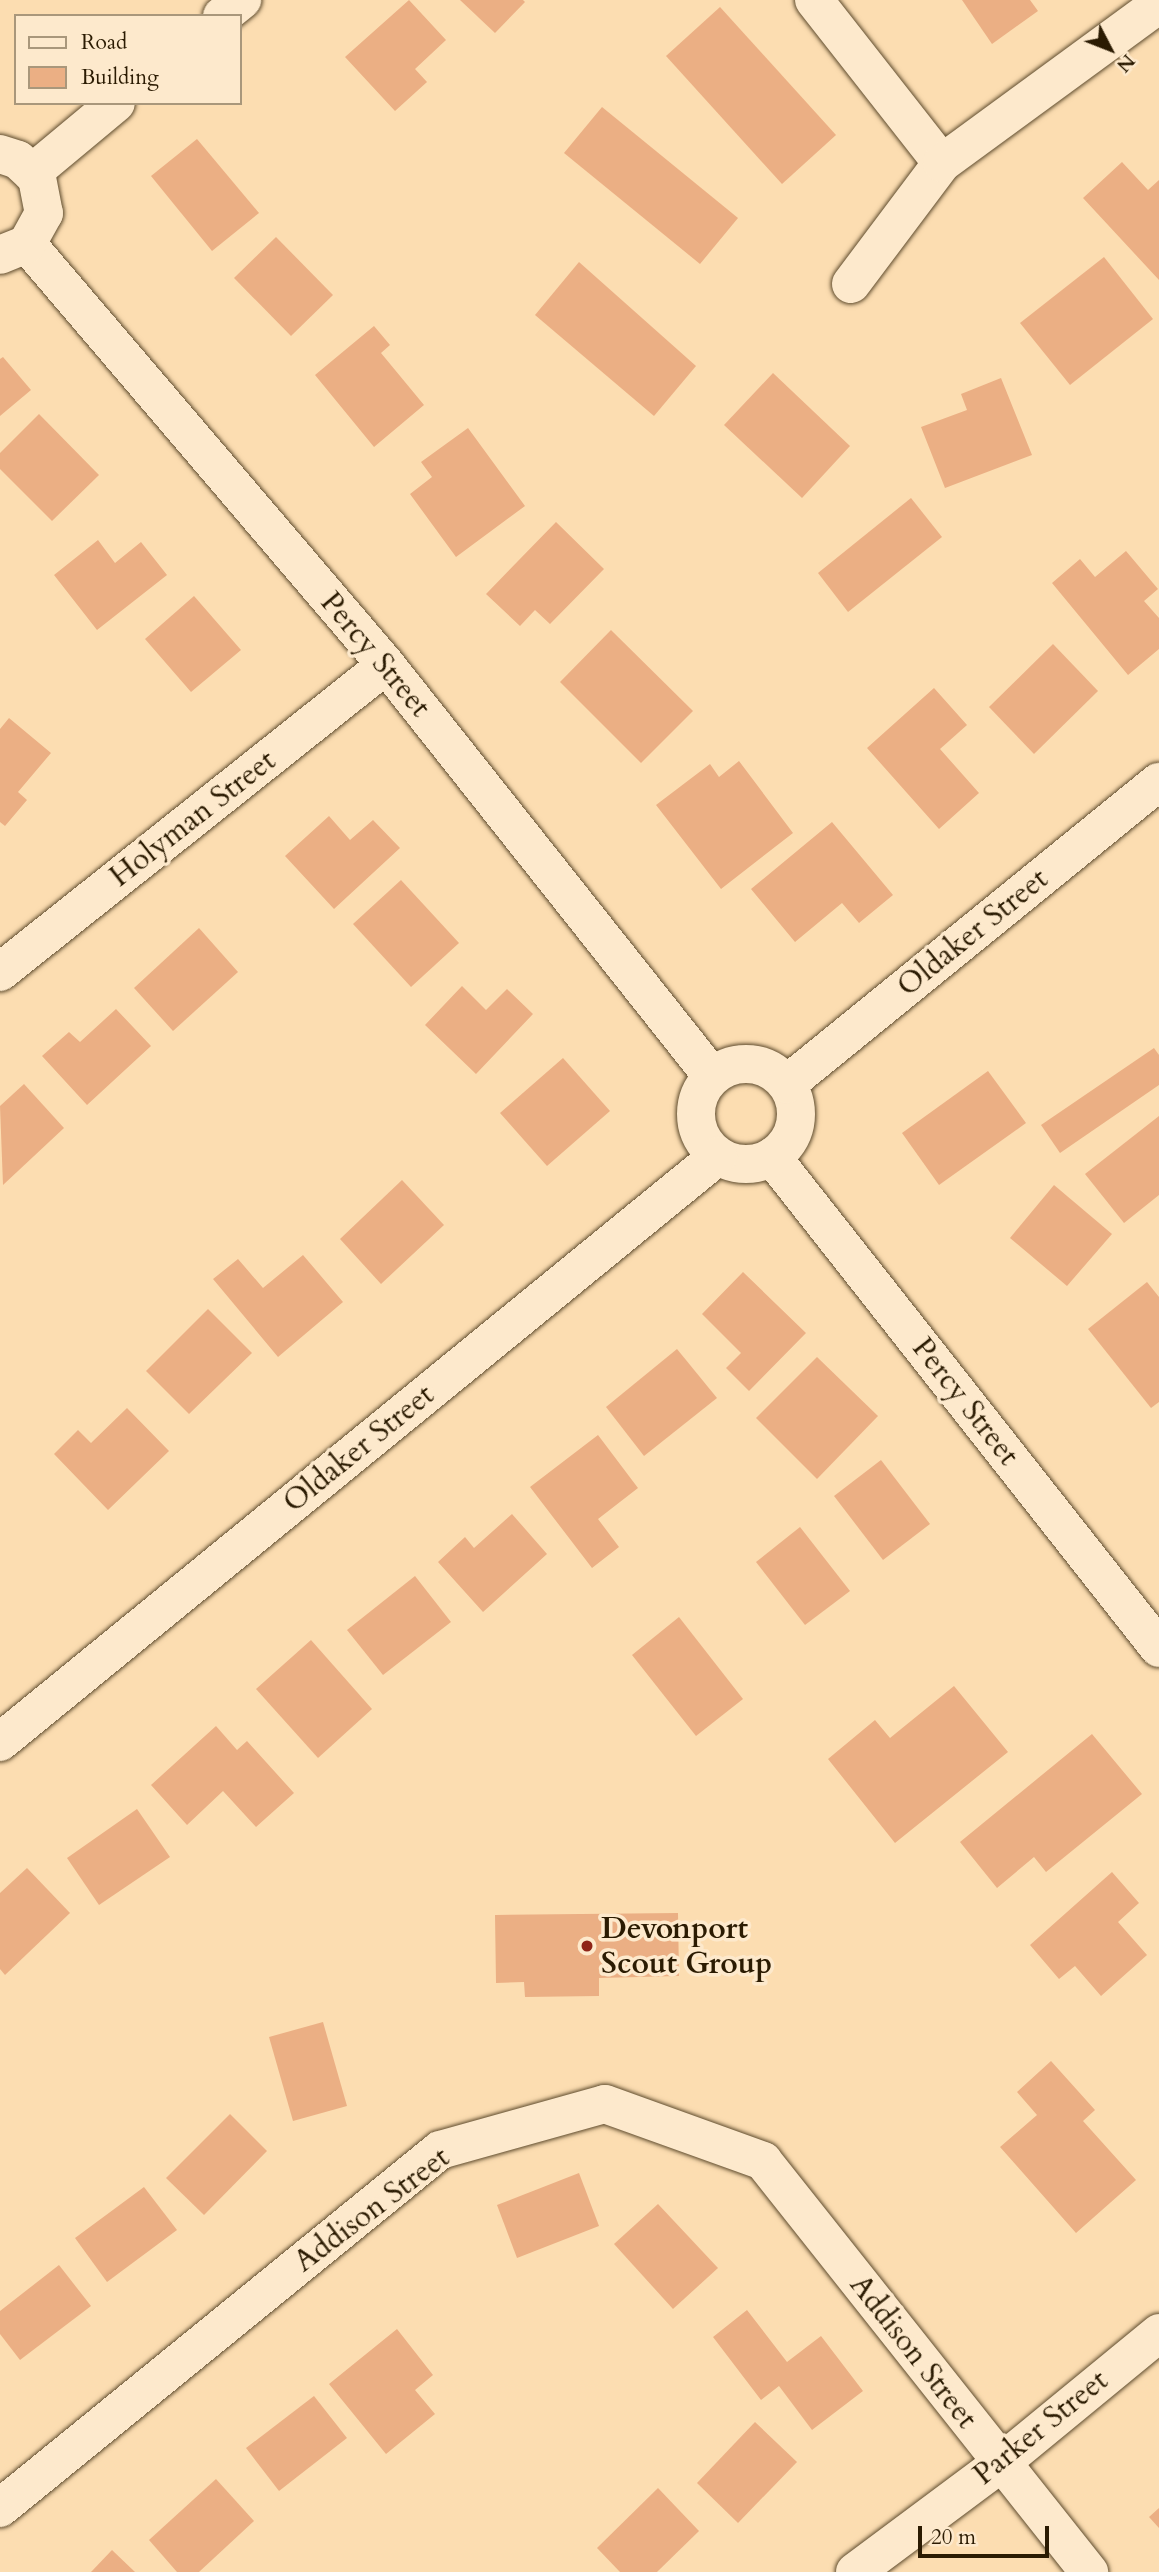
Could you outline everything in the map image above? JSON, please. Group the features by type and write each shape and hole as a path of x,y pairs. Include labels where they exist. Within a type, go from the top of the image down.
{"street":[{"path":"224,14 242,0"},
{"path":"814,0 943,163"},
{"path":"851,284 943,163 1159,4"},
{"path":"13,250 44,213 43,195 16,164 113,105"},
{"name":"Percy Street","path":"13,250 386,665 712,1076"},
{"name":"Holyman Street","path":"0,972 386,665"},
{"name":"Oldaker Street","path":"788,1084 1159,782"},
{"path":"754,1063 771,1069 788,1084 795,1100 793,1132 772,1157 740,1164 718,1156 700,1135 696,1120 696,1103 712,1076 731,1065 754,1063"},
{"name":"Oldaker Street","path":"0,1742 718,1156"},
{"name":"Percy Street","path":"772,1157 1159,1648"},
{"name":"Addison Street","path":"0,2508 440,2150 605,2104 762,2161 1089,2572"},
{"name":"Parker Street","path":"855,2572 1001,2463 1159,2333"}],"building":[{"path":"409,0 446,40 415,69 427,82 395,111 345,57"},
{"path":"460,0 523,0 525,2 495,33"},
{"path":"962,0 1030,0 1038,11 992,44"},
{"path":"720,7 836,135 782,184 666,56"},
{"path":"602,107 738,218 700,264 564,153"},
{"path":"197,139 259,213 212,251 151,176"},
{"path":"1122,162 1148,190 1159,180 1159,280 1083,198"},
{"path":"276,237 333,295 291,336 234,278"},
{"path":"1104,257 1153,319 1070,385 1020,323"},
{"path":"579,262 696,366 654,416 535,315"},
{"path":"374,326 390,345 381,353 424,405 374,447 315,375"},
{"path":"3,357 31,390 0,416 0,359"},
{"path":"773,373 850,446 802,498 724,425"},
{"path":"1001,378 1032,455 945,488 921,427 967,410 961,394"},
{"path":"39,414 99,475 52,521 0,469 0,453"},
{"path":"468,428 525,506 456,557 410,494 432,477 421,462"},
{"path":"911,498 942,537 848,612 818,573"},
{"path":"556,522 604,569 550,624 535,610 520,626 486,594"},
{"path":"98,540 115,563 141,542 167,575 97,630 54,575"},
{"path":"1126,551 1158,589 1144,601 1159,618 1159,649 1128,675 1052,583 1080,559 1095,577"},
{"path":"194,596 241,650 191,692 145,639"},
{"path":"611,630 693,711 641,763 560,682"},
{"path":"1053,644 1098,691 1034,754 989,707"},
{"path":"934,688 967,725 940,749 979,793 939,829 867,748"},
{"path":"9,718 51,753 18,792 27,800 5,826 0,822 0,729"},
{"path":"739,761 793,833 721,889 656,805 710,764 719,777"},
{"path":"329,816 350,840 373,820 400,848 334,909 285,856"},
{"path":"832,822 893,895 859,923 842,903 795,942 751,889"},
{"path":"401,880 459,943 411,987 353,924"},
{"path":"199,928 238,972 173,1031 134,988"},
{"path":"462,986 486,1010 507,989 533,1014 476,1074 425,1025"},
{"path":"116,1009 151,1046 87,1105 42,1056 69,1032 80,1042"},
{"path":"1154,1048 1159,1055 1159,1085 1060,1153 1041,1125"},
{"path":"563,1058 610,1111 547,1166 500,1113"},
{"path":"988,1071 1026,1123 939,1185 902,1133"},
{"path":"24,1084 64,1128 3,1185 0,1106"},
{"path":"1159,1116 1159,1195 1124,1223 1085,1174"},
{"path":"402,1180 444,1225 381,1284 340,1239"},
{"path":"1054,1185 1112,1234 1067,1286 1010,1238"},
{"path":"303,1255 343,1302 278,1357 213,1279 238,1259 263,1288"},
{"path":"743,1272 806,1333 749,1391 726,1368 741,1353 702,1314"},
{"path":"1147,1282 1159,1297 1159,1402 1151,1408 1088,1329"},
{"path":"208,1309 252,1353 189,1414 146,1371"},
{"path":"677,1349 717,1398 644,1456 606,1407"},
{"path":"817,1357 878,1416 817,1479 756,1418"},
{"path":"127,1408 169,1451 108,1510 54,1454 78,1430 91,1443"},
{"path":"598,1435 638,1488 598,1519 619,1547 592,1568 530,1487"},
{"path":"881,1460 930,1524 883,1560 834,1496"},
{"path":"512,1514 547,1554 483,1612 438,1562 465,1537 474,1548"},
{"path":"800,1527 850,1591 805,1625 756,1562"},
{"path":"415,1576 451,1622 383,1675 347,1630"},
{"path":"679,1617 743,1699 696,1736 632,1655"},
{"path":"311,1640 372,1709 318,1758 256,1689"},
{"path":"954,1686 1008,1752 895,1843 828,1759 875,1720 890,1738"},
{"path":"216,1726 237,1750 247,1741 294,1793 256,1827 223,1791 187,1825 151,1785"},
{"path":"1092,1734 1142,1794 1046,1872 1034,1857 997,1888 960,1842"},
{"path":"137,1809 170,1857 99,1905 67,1858"},
{"path":"27,1868 70,1913 5,1975 0,1969 0,1893"},
{"path":"1112,1872 1139,1903 1118,1922 1147,1955 1101,1996 1075,1966 1059,1979 1030,1945"},
{"name":"Devonport Scout Group","path":"678,1913 679,1976 599,1978 599,1996 525,1997 524,1982 496,1983 495,1915"},
{"path":"323,2022 347,2106 293,2121 269,2037"},
{"path":"1051,2061 1095,2110 1083,2121 1136,2180 1076,2233 1000,2147 1037,2115 1017,2092"},
{"path":"230,2114 267,2151 204,2215 166,2178"},
{"path":"579,2173 599,2226 517,2258 497,2205"},
{"path":"144,2187 177,2230 107,2282 75,2238"},
{"path":"658,2204 718,2268 673,2309 614,2244"},
{"path":"59,2265 91,2306 20,2360 0,2334 0,2311"},
{"path":"747,2310 787,2362 821,2336 863,2391 812,2430 779,2386 761,2400 713,2337"},
{"path":"397,2329 433,2375 415,2390 435,2414 386,2454 329,2384"},
{"path":"314,2396 347,2438 279,2491 246,2448"},
{"path":"755,2422 797,2462 738,2523 697,2483"},
{"path":"216,2479 254,2521 199,2572 177,2572 149,2540"},
{"path":"658,2488 699,2531 657,2572 620,2572 597,2548"},
{"path":"1159,2508 1159,2528 1149,2517"},
{"path":"112,2550 135,2572 91,2572"}],"place":[{"name":"Devonport Scout Group","path":"587,1946"}]}
